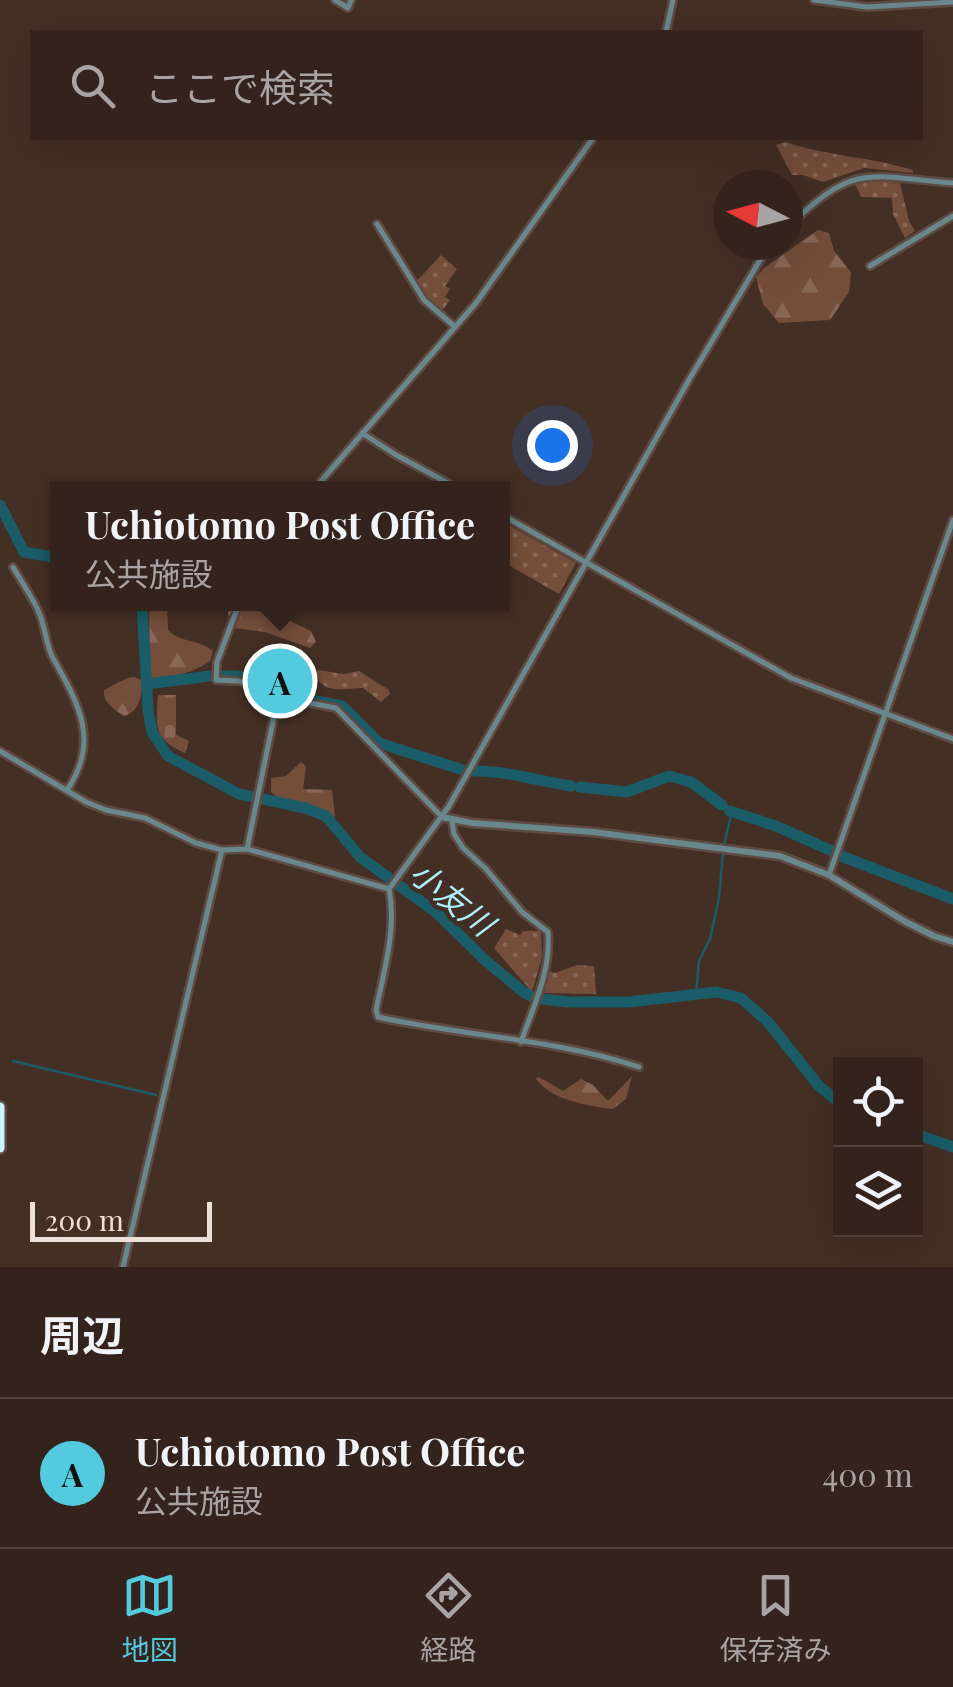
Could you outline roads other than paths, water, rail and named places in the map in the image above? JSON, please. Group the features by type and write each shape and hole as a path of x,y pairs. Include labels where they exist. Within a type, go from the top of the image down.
{"highway":[{"path":"0,1107 0,1148"}],"street":[{"path":"335,0 348,8 350,0"},
{"path":"666,30 672,0"},
{"path":"814,0 866,6 953,2"},
{"path":"321,481 476,303 592,140"},
{"path":"803,213 828,190 862,176 953,183"},
{"path":"870,266 953,216"},
{"path":"376,224 424,300 454,326"},
{"path":"389,888 442,818 760,260"},
{"path":"362,433 444,481"},
{"path":"510,520 773,668 953,739"},
{"path":"829,875 953,520"},
{"path":"13,568 40,612 53,659 80,706 84,748 78,774 67,790"},
{"path":"235,611 217,662 216,680 239,681 278,698 327,704 345,714 442,818 780,856 829,875 904,921 953,942"},
{"path":"247,849 278,698"},
{"path":"0,751 106,810 146,818 196,843 222,850 247,849 389,888"},
{"path":"452,819 454,834 463,848 522,912 548,932 544,981 520,1042"},
{"path":"122,1267 222,850"},
{"path":"389,888 392,901 388,954 376,1010 378,1017 639,1067"}],"waterway":[{"name":"小友川","path":"0,505 24,552 50,557"},
{"name":"小友川","path":"142,611 152,732 168,756 239,794 326,816 360,857 437,913 485,960 534,998 629,1002 716,992 741,998 768,1022 819,1086 833,1097"},
{"path":"147,684 210,676"},
{"path":"221,676 239,676 280,694 342,706 379,743 463,770"},
{"path":"475,771 571,786"},
{"path":"580,787 627,792 669,776 691,782 722,805"},
{"path":"730,811 832,851"},
{"path":"724,844 732,812"},
{"path":"696,993 699,961 710,939 719,898 723,853"},
{"path":"841,856 953,899"},
{"path":"13,1061 156,1095"},
{"name":"小友川","path":"923,1136 953,1147"}],"place":[{"name":"Uchiotomo Post Office","path":"280,681"}]}
